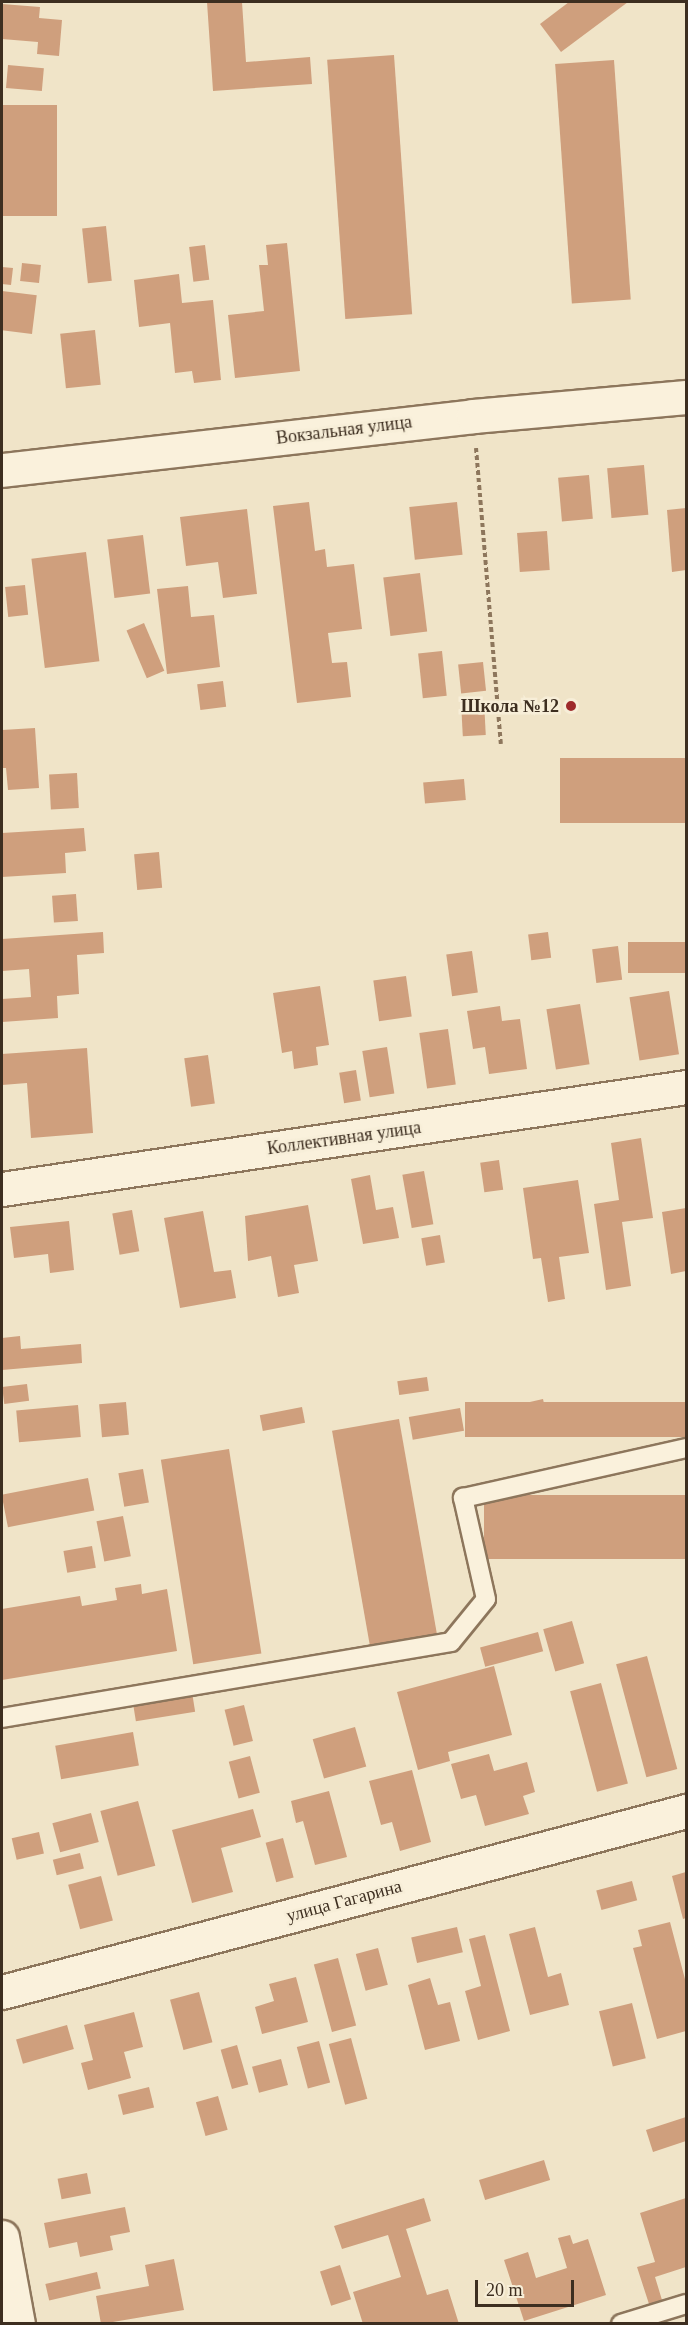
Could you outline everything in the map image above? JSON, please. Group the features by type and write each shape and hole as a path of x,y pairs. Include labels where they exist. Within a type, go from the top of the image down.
{"street":[{"name":"Вокзальная улица","path":"2,470 473,416 687,397"},
{"name":"Коллективная улица","path":"2,1189 687,1087"},
{"name":"улица Гагарина","path":"2,1992 687,1811"},
{"path":"2,2237 18,2324"}],"lane":[{"path":"2,1718 451,1642 486,1599 463,1498 687,1449"},
{"path":"621,2324 687,2304"}],"path":[{"path":"473,416 501,744"}],"building":[{"path":"207,2 242,2 246,62 310,57 312,84 213,91"},
{"path":"569,2 628,2 561,52 540,24"},
{"path":"2,4 40,7 39,18 62,20 59,56 37,54 38,42 2,39"},
{"path":"394,55 412,314 345,319 327,60"},
{"path":"614,60 631,299 572,304 555,64"},
{"path":"8,65 44,68 42,91 6,88"},
{"path":"2,105 57,105 57,216 2,216"},
{"path":"106,226 112,281 88,283 82,229"},
{"path":"287,243 300,371 235,378 228,315 264,311 259,265 268,265 266,245"},
{"path":"205,245 209,280 193,282 189,247"},
{"path":"22,263 41,265 39,283 20,281"},
{"path":"2,267 13,268 11,285 2,284"},
{"path":"179,274 182,303 213,300 221,380 194,383 192,371 175,373 170,323 139,327 134,280"},
{"path":"2,291 37,295 32,334 2,330"},
{"path":"95,330 101,385 66,388 60,334"},
{"path":"644,465 648,515 611,518 607,468"},
{"path":"589,475 593,519 562,522 558,478"},
{"path":"309,502 315,551 325,549 327,567 354,564 362,629 328,633 332,663 347,662 351,697 297,703 273,506"},
{"path":"457,502 463,555 415,560 409,507"},
{"path":"686,508 686,570 672,572 667,510"},
{"path":"247,509 257,594 223,598 218,562 186,566 180,517"},
{"path":"547,531 550,570 520,572 517,533"},
{"path":"143,535 150,594 114,598 107,539"},
{"path":"86,552 99,661 45,668 31,559"},
{"path":"420,573 427,632 390,636 383,578"},
{"path":"25,585 28,615 8,617 5,587"},
{"path":"188,586 191,617 214,615 220,667 167,674 157,589"},
{"path":"144,623 164,671 147,678 127,630"},
{"path":"442,651 447,696 423,698 418,654"},
{"path":"483,662 486,691 461,693 458,665"},
{"path":"223,681 226,707 200,710 197,684"},
{"path":"484,701 486,735 463,736 461,702"},
{"path":"35,728 39,788 8,790 6,768 2,768 2,730"},
{"path":"560,758 686,758 686,823 560,823"},
{"path":"77,773 79,808 51,809 49,774"},
{"path":"464,779 466,800 425,803 423,783"},
{"path":"84,828 86,851 65,853 66,873 2,877 2,833"},
{"path":"159,852 162,888 137,890 134,854"},
{"path":"76,894 78,921 54,923 52,896"},
{"path":"103,932 104,953 77,955 79,994 57,996 58,1018 2,1022 2,999 31,997 29,969 2,971 2,939"},
{"path":"548,932 551,958 531,960 528,934"},
{"path":"628,942 686,942 686,973 628,973"},
{"path":"618,946 622,980 596,983 592,949"},
{"path":"472,951 478,993 452,996 446,955"},
{"path":"406,976 412,1017 379,1021 373,981"},
{"path":"320,986 329,1045 316,1047 318,1065 294,1069 292,1051 282,1053 273,993"},
{"path":"669,991 679,1054 640,1060 629,997"},
{"path":"580,1004 590,1064 556,1070 546,1009"},
{"path":"500,1006 502,1021 520,1019 527,1069 489,1074 485,1047 473,1049 467,1011"},
{"path":"448,1029 456,1084 427,1088 419,1033"},
{"path":"387,1047 394,1093 370,1097 362,1051"},
{"path":"87,1048 93,1133 31,1138 27,1083 2,1085 2,1054"},
{"path":"208,1055 215,1104 191,1107 184,1058"},
{"path":"356,1070 361,1101 344,1103 339,1073"},
{"path":"641,1138 653,1218 622,1222 631,1286 606,1290 594,1204 619,1200 611,1143"},
{"path":"499,1160 503,1190 484,1192 480,1163"},
{"path":"424,1171 433,1224 412,1228 402,1175"},
{"path":"370,1175 376,1210 393,1207 399,1238 363,1244 351,1179"},
{"path":"578,1180 589,1253 559,1257 565,1299 548,1302 541,1258 533,1259 523,1188"},
{"path":"308,1205 318,1261 294,1265 299,1293 278,1297 271,1256 248,1261 245,1216"},
{"path":"686,1208 686,1271 671,1274 662,1212"},
{"path":"132,1210 139,1251 120,1255 112,1213"},
{"path":"203,1211 214,1272 231,1270 236,1298 180,1308 164,1218"},
{"path":"69,1221 74,1270 50,1273 48,1254 14,1258 10,1227"},
{"path":"440,1235 445,1263 426,1266 421,1238"},
{"path":"20,1336 21,1349 81,1344 82,1363 2,1370 2,1338"},
{"path":"427,1377 429,1391 399,1395 397,1381"},
{"path":"27,1384 29,1401 4,1404 2,1387"},
{"path":"543,1399 547,1416 510,1424 506,1408"},
{"path":"126,1402 129,1435 102,1437 99,1404"},
{"path":"465,1402 686,1402 686,1437 465,1437"},
{"path":"78,1405 81,1437 19,1442 16,1410"},
{"path":"302,1407 305,1423 263,1431 260,1415"},
{"path":"460,1408 464,1431 413,1440 409,1417"},
{"path":"399,1419 438,1640 371,1651 332,1431"},
{"path":"229,1449 261,1653 193,1664 161,1460"},
{"path":"143,1469 149,1502 124,1507 118,1473"},
{"path":"88,1478 94,1510 8,1527 2,1495"},
{"path":"484,1495 686,1495 686,1559 484,1559"},
{"path":"123,1516 131,1556 104,1561 96,1521"},
{"path":"92,1546 96,1568 67,1573 63,1551"},
{"path":"141,1584 142,1594 167,1589 177,1651 2,1680 2,1609 80,1596 82,1606 117,1600 115,1588"},
{"path":"572,1621 584,1663 555,1672 543,1629"},
{"path":"538,1632 543,1651 485,1667 480,1648"},
{"path":"647,1656 677,1769 646,1777 616,1664"},
{"path":"494,1666 512,1735 448,1752 450,1761 418,1770 397,1692"},
{"path":"601,1683 628,1783 597,1792 570,1691"},
{"path":"192,1692 195,1712 136,1721 133,1701"},
{"path":"244,1705 253,1741 234,1746 225,1710"},
{"path":"355,1727 366,1766 324,1779 313,1739"},
{"path":"133,1732 139,1765 61,1779 55,1746"},
{"path":"489,1754 494,1771 527,1762 535,1792 523,1796 529,1814 485,1826 476,1795 461,1799 451,1764"},
{"path":"250,1756 260,1793 239,1798 229,1762"},
{"path":"412,1770 431,1842 400,1851 392,1822 381,1825 369,1781"},
{"path":"329,1791 347,1857 315,1865 303,1821 296,1823 291,1801"},
{"path":"138,1801 155,1866 118,1876 100,1811"},
{"path":"253,1809 261,1837 221,1848 233,1892 192,1903 172,1830"},
{"path":"91,1813 99,1842 60,1852 52,1823"},
{"path":"39,1832 44,1853 17,1860 12,1838"},
{"path":"283,1838 294,1878 276,1882 266,1843"},
{"path":"80,1853 84,1869 57,1875 53,1860"},
{"path":"686,1872 686,1918 683,1919 672,1876"},
{"path":"101,1876 113,1920 80,1929 68,1885"},
{"path":"632,1881 637,1900 601,1910 596,1891"},
{"path":"670,1922 686,1983 686,2031 657,2039 633,1948 642,1946 638,1930"},
{"path":"457,1927 463,1952 417,1963 411,1938"},
{"path":"535,1927 548,1977 561,1973 569,2005 530,2015 509,1934"},
{"path":"485,1935 510,2031 478,2040 465,1991 481,1986 469,1939"},
{"path":"378,1948 388,1985 366,1991 356,1954"},
{"path":"338,1958 356,2026 332,2032 314,1964"},
{"path":"296,1977 308,2022 262,2034 255,2007 274,2001 269,1984"},
{"path":"430,1978 438,2005 450,2002 460,2041 425,2050 408,1985"},
{"path":"199,1992 212,2042 183,2050 170,2000"},
{"path":"632,2003 646,2058 613,2067 599,2011"},
{"path":"134,2012 143,2047 124,2052 131,2078 88,2090 81,2063 93,2060 84,2025"},
{"path":"67,2025 74,2049 23,2064 16,2040"},
{"path":"351,2038 367,2099 345,2105 329,2044"},
{"path":"319,2041 330,2083 308,2088 297,2047"},
{"path":"237,2045 248,2084 232,2089 221,2050"},
{"path":"281,2059 288,2085 259,2093 252,2067"},
{"path":"149,2087 154,2107 123,2115 118,2095"},
{"path":"218,2096 228,2130 206,2136 196,2102"},
{"path":"686,2117 686,2141 653,2152 646,2130"},
{"path":"544,2160 550,2180 485,2200 479,2180"},
{"path":"87,2173 91,2194 62,2199 58,2179"},
{"path":"424,2198 431,2221 406,2229 427,2295 448,2289 459,2324 363,2324 353,2292 401,2277 388,2235 342,2249 334,2226"},
{"path":"686,2198 686,2267 655,2277 662,2300 649,2304 637,2267 655,2262 640,2213"},
{"path":"125,2207 130,2232 110,2236 113,2250 80,2257 77,2242 49,2248 44,2223"},
{"path":"570,2235 573,2244 588,2239 606,2295 524,2321 504,2260 528,2252 536,2278 567,2268 558,2238"},
{"path":"174,2259 184,2310 101,2324 96,2296 149,2286 145,2265"},
{"path":"340,2265 351,2299 331,2306 320,2271"},
{"path":"97,2272 101,2289 49,2300 45,2284"}],"place":[{"name":"Школа №12","path":"571,706"}]}
